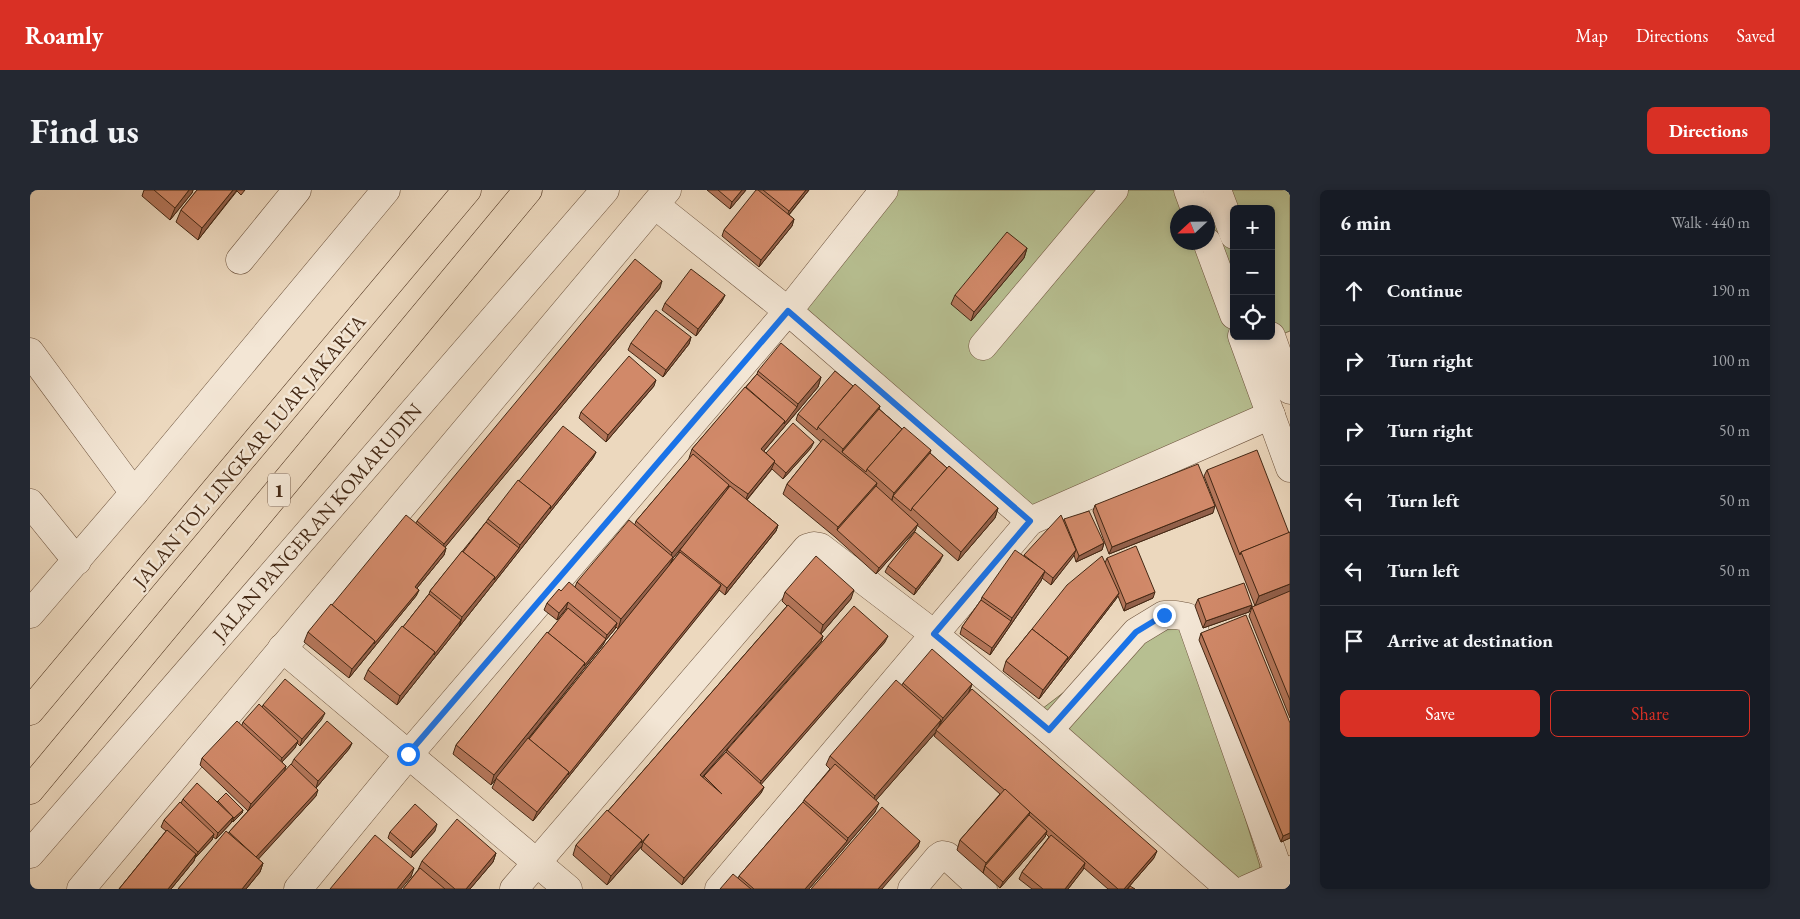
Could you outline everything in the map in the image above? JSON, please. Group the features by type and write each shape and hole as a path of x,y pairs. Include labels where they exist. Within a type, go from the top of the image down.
{"highway":[{"name":"JALAN TOL LINGKAR LUAR JAKARTA","path":"30,711 467,190"},
{"name":"1","path":"30,790 528,190"}],"street":[{"path":"240,260 297,190"},
{"path":"34,600 77,561 386,190"},
{"name":"JALAN PANGERAN KOMARUDIN","path":"30,854 605,190"},
{"path":"298,889 408,754 788,311 884,190"},
{"path":"983,346 1114,190"},
{"path":"1188,190 1193,205"},
{"path":"1217,190 1230,224"},
{"path":"81,889 661,197 788,311 1030,521"},
{"path":"1210,250 1230,304"},
{"path":"1277,335 1290,390"},
{"path":"1243,340 1290,468"},
{"path":"30,352 134,493"},
{"path":"719,889 1030,521 1271,415"},
{"path":"30,503 77,561"},
{"path":"514,889 807,548 814,546 820,547 934,634 1049,730 1230,889"},
{"path":"1049,730 1136,632 1164,615 1187,617 1191,621 1285,877 1247,889"},
{"path":"282,648 568,889"},
{"path":"912,889 942,855 947,856 984,889"}],"green space":[{"path":"884,190 1290,190 1290,331 1275,337 1275,205 1230,205 1230,340 1267,340 1246,348 1271,415 1030,521 788,311"},
{"path":"1184,620 1260,866 1255,889 1243,889 1038,712 1140,634"}],"building":[{"path":"154,190 189,190 175,208"},
{"path":"197,190 233,190 202,228 181,210"},
{"path":"718,190 742,190 732,202"},
{"path":"756,190 794,219 761,260 724,230"},
{"path":"763,190 806,190 789,211"},
{"path":"1007,232 1027,248 974,312 955,295"},
{"path":"635,259 662,281 444,544 417,521"},
{"path":"691,269 725,295 698,329 665,303"},
{"path":"656,310 691,337 666,370 631,343"},
{"path":"781,343 821,377 798,404 758,371"},
{"path":"629,356 656,380 608,435 581,412"},
{"path":"835,371 853,386 817,430 798,414"},
{"path":"757,374 797,407 784,424 785,421 746,387"},
{"path":"855,384 880,406 843,449 818,427"},
{"path":"745,387 785,421 761,449 775,461 748,494 692,449"},
{"path":"879,409 902,429 866,472 842,452"},
{"path":"793,423 814,442 786,473 766,453"},
{"path":"563,426 596,452 550,509 551,506 519,481"},
{"path":"904,427 931,450 894,493 867,469"},
{"path":"823,439 877,483 838,527 787,484"},
{"path":"1257,450 1289,533 1241,552 1240,555 1207,470"},
{"path":"930,453 947,468 911,511 893,496"},
{"path":"693,454 729,485 672,553 636,521"},
{"path":"1198,464 1215,506 1112,547 1095,505"},
{"path":"949,466 998,508 961,552 912,508"},
{"path":"518,480 551,506 520,545 488,519"},
{"path":"730,486 778,525 727,588 680,550"},
{"path":"876,486 918,524 879,568 837,530"},
{"path":"1089,511 1104,543 1079,556 1064,519"},
{"path":"406,515 446,548 415,587 419,590 374,644 375,641 332,605"},
{"path":"1061,515 1076,550 1053,578 1024,555"},
{"path":"629,520 673,557 621,619 577,582"},
{"path":"486,522 519,548 494,580 495,577 463,552"},
{"path":"915,532 943,555 916,589 888,566"},
{"path":"1290,532 1290,584 1259,596 1241,552"},
{"path":"1136,546 1155,592 1126,604 1107,558"},
{"path":"1015,550 1045,571 1012,618 982,597"},
{"path":"462,551 495,577 462,617 430,591"},
{"path":"680,552 721,585 568,775 569,772 529,739"},
{"path":"816,556 854,590 823,625 785,592"},
{"path":"1102,556 1119,593 1067,660 1068,657 1032,629 1067,585"},
{"path":"569,582 617,623 607,635 568,602 559,613 547,603 559,589 561,591"},
{"path":"1244,583 1252,605 1206,621 1198,599"},
{"path":"1290,591 1290,700 1252,607"},
{"path":"429,594 461,620 434,655 435,652 403,627"},
{"path":"981,600 1011,621 992,648 962,627"},
{"path":"331,604 375,641 352,669 308,632"},
{"path":"788,605 823,636 700,775 722,794 704,776 726,752 764,787 684,878 643,842 649,834 641,843 642,840 608,811"},
{"path":"854,606 888,636 761,781 727,750"},
{"path":"568,608 606,639 584,666 585,663 548,633"},
{"path":"1246,615 1290,723 1290,833 1283,836 1201,633"},
{"path":"402,626 435,652 400,696 368,670"},
{"path":"1032,629 1068,657 1043,690 1006,661"},
{"path":"547,632 585,663 494,775 456,745"},
{"path":"932,649 972,684 943,718 903,683"},
{"path":"285,679 325,713 302,739 263,705"},
{"path":"896,680 941,720 875,796 830,756"},
{"path":"972,689 1157,851 1124,889 1118,889 936,730"},
{"path":"259,704 298,741 282,758 243,722"},
{"path":"237,721 286,766 251,804 202,758"},
{"path":"327,721 352,743 318,781 294,759"},
{"path":"528,738 569,772 537,812 496,778"},
{"path":"291,764 318,790 256,857 229,832"},
{"path":"835,764 879,803 848,838 804,800"},
{"path":"197,783 233,817 218,833 183,799"},
{"path":"1005,789 1030,812 986,863 960,840"},
{"path":"226,793 243,810 234,818 218,801"},
{"path":"180,802 214,834 198,852 164,820"},
{"path":"803,802 847,841 805,889 754,889 739,876"},
{"path":"415,804 437,824 413,852 390,832"},
{"path":"882,807 920,841 878,889 811,889"},
{"path":"607,810 642,840 611,876 576,845"},
{"path":"1029,815 1047,831 1003,882 985,866"},
{"path":"457,819 496,853 466,889 455,889 422,861"},
{"path":"167,830 196,854 168,889 119,889"},
{"path":"226,831 263,863 242,889 178,889"},
{"path":"375,835 414,868 397,889 330,889"},
{"path":"1051,835 1085,863 1065,889 1043,889 1022,872"},
{"path":"420,868 445,889 403,889"},
{"path":"733,874 751,889 720,889"}],"route":[{"path":"408,754 788,311 1030,521 934,634 1049,730 1136,632 1164,615"}]}
